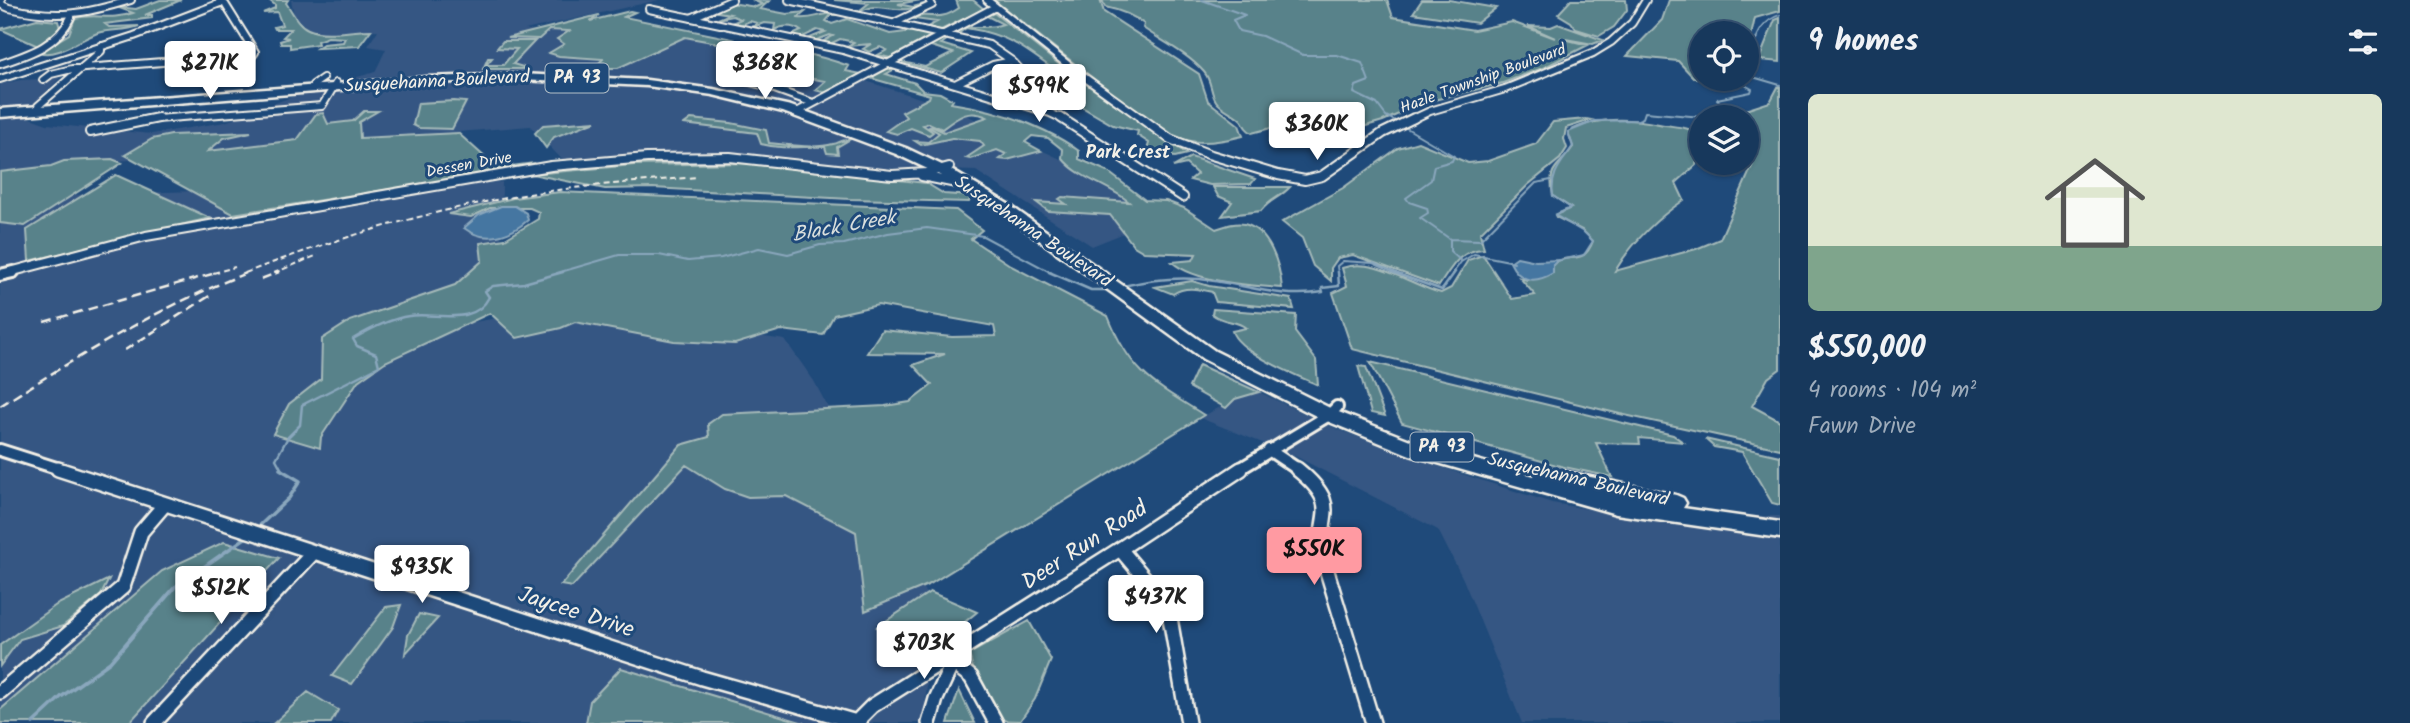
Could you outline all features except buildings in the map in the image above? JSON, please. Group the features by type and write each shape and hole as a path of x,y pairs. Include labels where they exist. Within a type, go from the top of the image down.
{"highway":[{"name":"Susquehanna Boulevard","path":"1,110 495,73 582,74 684,83 757,96 804,108 895,140 1005,199 1120,286"},
{"name":"Susquehanna Boulevard","path":"1,110 326,84"},
{"name":"Susquehanna Boulevard","path":"804,108 945,168 1210,343 1333,411 1417,450 1616,506 1780,530"},
{"name":"Susquehanna Boulevard","path":"1333,411 1513,468 1662,501 1780,518"}],"street":[{"path":"1,0 2,5 31,14 71,17 131,0"},
{"path":"691,18 732,0"},
{"path":"789,0 989,45 1012,61 1035,86 1017,103"},
{"path":"896,22 932,5 929,0"},
{"name":"Hazle Township Boulevard","path":"987,0 1077,72 1164,136 1208,154 1278,175 1306,180 1322,176 1383,133 1430,111 1505,89 1593,52 1611,42 1632,23 1646,0"},
{"path":"224,1 255,52 253,55 82,68 47,77 35,73 0,80 224,1"},
{"path":"724,76 757,83 804,108 995,7"},
{"path":"649,9 890,62 1065,119 1183,197"},
{"path":"0,64 41,49 61,36 71,17"},
{"path":"38,106 101,51 101,46"},
{"path":"47,77 47,69 76,54"},
{"path":"957,83 993,65 1012,61"},
{"path":"90,132 149,120 322,106 326,84"},
{"name":"Dessen Drive","path":"0,275 146,236 551,166 647,158 730,157 898,175 945,168"},
{"path":"898,175 919,167 921,163 918,158"},
{"path":"898,175 940,179 974,188"},
{"name":"Deer Run Road","path":"858,722 872,706 955,657 1269,450 1333,411"},
{"name":"Jaycee Drive","path":"0,450 702,677 858,722"},
{"path":"1269,450 1304,474 1325,504 1326,519 1319,540 1373,723"},
{"path":"0,692 123,587 141,532 165,504"},
{"path":"1120,549 1168,606 1188,723"},
{"path":"154,723 313,553"},
{"path":"929,723 936,699 955,657 971,677 996,723"}],"shaded area":[{"path":"291,0 659,0 525,30 682,33 812,64 951,108 1116,185 1169,215 1092,246 976,171 702,163 576,174 530,126 0,171 0,84 60,78 22,115 47,124 152,134 225,122 302,93 375,72 386,49 368,46 378,30 313,34 294,15"},
{"path":"502,182 501,251 421,331 563,307 785,340 814,381 935,611 923,723 0,723 0,197"},
{"path":"501,206 515,206 526,213 528,220 505,234 489,237 480,236 464,228 479,215"},
{"path":"1517,257 1536,261 1558,260 1553,265 1553,273 1534,280 1523,277 1514,269 1510,262"},
{"path":"1259,392 1337,429 1419,460 1552,503 1629,516 1780,516 1780,723 1522,723 1463,579 1438,530 1295,456 1200,418 1235,399"}],"green space":[{"path":"160,0 181,0 145,15 152,15 152,18 105,24 109,27 139,26 94,34 62,50 39,52 69,34 75,18 125,15 133,13 117,7 136,9"},
{"path":"269,0 288,0 286,3 298,21 304,27 315,31 330,33 371,30 359,46 317,48 323,44 343,42 345,38 328,37 317,41 318,44 290,48 290,44 281,44 280,41 289,38 283,37 291,29 275,29 274,27 282,25 277,12 263,13 275,8"},
{"path":"752,0 769,1 760,9 787,14 805,12 798,18 837,14 844,15 831,15 826,21 832,24 847,19 890,34 922,30 935,34 890,58 878,55 887,50 880,47 869,52 863,49 871,44 847,46 854,42 840,39 830,44 822,42 833,36 830,35 814,41 807,39 825,32 817,30 801,38 792,35 801,31 794,28 774,30 775,24 764,23 753,27 757,23 750,21 740,25 734,22 741,19 733,16 718,19 730,14 712,11 731,3 756,7 762,4"},
{"path":"834,0 921,0 898,4 913,7 924,4 907,9 876,7 859,11 869,3"},
{"path":"956,0 973,0 984,9 941,30 927,27 937,22 914,19 951,13 959,8"},
{"path":"994,0 1100,0 1104,12 1199,74 1208,101 1239,125 1243,136 1196,142 1175,136 1151,124"},
{"path":"1102,0 1387,0 1393,17 1474,30 1512,22 1555,38 1528,26 1551,27 1558,24 1603,40 1593,44 1560,38 1588,45 1545,67 1503,83 1426,102 1366,126 1347,143 1286,108 1276,116 1290,123 1252,133 1239,118 1216,101 1207,75 1197,65 1143,28 1144,24 1125,13 1105,7"},
{"path":"1422,0 1449,0 1496,8 1477,23 1413,13"},
{"path":"1571,0 1626,0 1627,10 1614,27 1599,36 1576,29 1571,22 1558,14"},
{"path":"1669,0 1780,0 1780,11 1755,18 1754,21 1689,21 1689,73 1678,61 1627,56 1662,20"},
{"path":"635,12 624,17 733,39 722,44 685,37 618,68 594,68 603,59 549,53 564,44 557,39 569,31 549,30 539,39 507,38 599,15 590,21"},
{"path":"994,13 1070,73 1187,154 1175,157 1147,150 1149,143 1137,135 1138,131 1113,125 1080,106 1057,100 1064,95 1062,76 1007,39 966,28 1003,24 987,16"},
{"path":"1780,18 1780,62 1759,60 1775,20"},
{"path":"37,19 58,21 60,28 38,46 0,29"},
{"path":"943,38 948,39 941,44 971,53 941,73 902,62 925,67 953,53 928,45"},
{"path":"503,41 535,41 513,64 523,69 483,69 488,58 492,58 486,65 503,65 517,49 497,48"},
{"path":"749,44 823,58 849,66 846,71 861,74 826,93 815,90 825,81 787,74 754,79 739,75 770,72 788,60 739,49"},
{"path":"889,68 895,69 886,74 915,83 923,91 940,93 953,100 951,103 1002,114 1050,133 1079,151 1079,159 1107,171 1145,200 1166,201 1184,208 1216,229 1237,224 1253,228 1261,233 1272,250 1282,288 1224,282 1182,269 1172,262 1193,260 1196,254 1144,252 1134,246 1110,215 1048,211 1036,202 1066,204 1059,199 1062,197 1129,202 1069,165 1062,158 1063,150 1048,138 1032,136 1025,142 1041,151 1007,160 999,159 1006,154 997,150 970,159 966,158 984,146 980,141 952,138 921,145 915,141 928,142 939,133 929,127 931,126 944,132 987,117 981,114 964,115 942,129 929,123 923,125 933,132 929,135 911,128 897,134 886,131 906,117 902,112 930,95 870,78"},
{"path":"1780,87 1780,369 1768,378 1752,406 1780,421 1780,449 1620,414 1352,349 1333,293 1347,286 1342,268 1354,265 1379,269 1441,293 1451,288 1468,260 1483,255 1512,299 1535,295 1520,278 1527,280 1553,273 1553,264 1559,260 1585,254 1593,241 1582,230 1556,217 1555,215 1571,208 1553,196 1551,178 1555,168 1573,147 1568,132 1590,123 1636,120 1689,129 1689,171 1676,183 1684,200 1646,231 1615,271 1696,249 1720,239 1748,175 1759,175 1759,106 1770,102"},
{"path":"466,102 452,129 419,128 413,125 418,103"},
{"path":"364,111 378,111 359,122 360,138 458,133 497,168 534,163 535,166 233,214 125,155 152,139 171,135 251,132 224,138 208,151 297,140 316,114 323,113 328,124 353,121"},
{"path":"691,119 766,130 769,143 818,146 849,140 837,147 838,154 827,153 825,147 769,146 761,144 757,133 684,124"},
{"path":"1591,120 1566,128 1564,139 1567,148 1560,159 1528,185 1480,233 1484,249 1462,256 1439,286 1353,255 1338,258 1331,268 1331,281 1313,266 1302,238 1282,222 1343,188 1398,148 1418,142 1468,163 1488,161 1536,144 1553,122"},
{"path":"596,121 554,137 546,148 535,133 543,125"},
{"path":"1191,157 1255,179 1251,184 1210,185 1190,180 1197,174 1186,164 1173,167"},
{"path":"112,159 122,163 25,226 0,223 0,172 51,166 64,161"},
{"path":"744,163 926,183 944,194 971,196 969,202 850,199 653,188 605,189 532,174 634,165"},
{"path":"116,175 210,218 29,261 27,230"},
{"path":"1213,187 1290,187 1261,211 1222,216 1232,202 1218,196"},
{"path":"560,192 956,210 982,230 971,239 1013,267 1108,316 1125,351 1145,375 1204,415 930,584 865,611 856,532 786,496 748,497 725,489 686,465 572,587 561,585 681,445 709,437 708,424 722,414 885,406 910,402 932,385 913,365 945,354 867,353 882,330 952,337 996,336 994,326 878,305 834,315 823,335 781,330 735,344 674,341 575,322 517,338 490,313 385,362 358,381 321,437 320,448 273,434 289,404 321,379 322,339 350,321 455,285 482,261 480,243 505,239 538,219 539,212 530,208 490,208 471,217 448,214 513,198"},
{"path":"1192,281 1291,299 1294,309 1216,302 1212,292 1187,289 1173,294 1155,287"},
{"path":"1213,309 1296,315 1295,332 1316,360 1318,385 1245,347 1232,331 1246,328 1216,317 1212,314"},
{"path":"1370,362 1673,435 1683,442 1639,438 1640,444 1596,443 1612,477 1564,467 1402,423"},
{"path":"1199,365 1259,392 1235,399 1226,408 1189,387"},
{"path":"1358,366 1366,367 1385,416 1371,413"},
{"path":"1705,439 1780,456 1780,505 1772,503 1742,452 1714,447"},
{"path":"224,542 279,558 129,723 0,723 0,710 162,571"},
{"path":"109,579 101,595 63,626 20,639 0,666 0,645 56,605"},
{"path":"930,592 977,612 933,648 877,627"},
{"path":"401,605 393,627 352,684 332,676 386,607"},
{"path":"419,614 438,618 405,654 408,635"},
{"path":"1029,621 1051,660 1035,699 1020,721 988,720 969,654"},
{"path":"621,668 804,723 586,723 590,701"},
{"path":"959,690 975,723 948,723"},
{"path":"308,692 338,710 331,723 274,723"}],"waterway":[{"path":"1202,0 1245,15 1233,20 1239,31 1262,36 1303,55 1337,55 1362,63 1369,81 1356,86 1354,93 1377,104 1386,116 1397,122"},
{"name":"Black Creek","path":"1759,34 1766,23 1780,15"},
{"path":"1759,79 1780,85"},
{"name":"Black Creek","path":"1722,105 1717,99 1751,91"},
{"name":"Black Creek","path":"1556,261 1584,255 1593,241 1555,215 1571,208 1553,196 1553,181 1557,169 1573,146 1568,132 1595,121 1638,120 1643,118 1645,112 1689,116"},
{"path":"1403,126 1454,156 1452,161 1434,166 1431,180 1406,198 1409,202 1427,208 1428,213 1420,218 1450,239"},
{"name":"Black Creek","path":"1450,239 1480,240 1536,183 1551,180"},
{"name":"Black Creek","path":"557,273 619,255 659,255 688,261 721,258 759,248 788,254 820,245 844,244 888,233 927,228 983,236 1052,273"},
{"name":"Black Creek","path":"1450,239 1450,251 1461,261"},
{"path":"1453,273 1461,262 1474,254 1514,262"},
{"name":"Black Creek","path":"1338,273 1337,266 1343,261 1373,263 1396,273"},
{"name":"Black Creek","path":"282,470 276,459 288,437 300,425 302,405 379,366 376,354 357,346 353,339 402,317 453,316 474,312 489,297 485,291 493,286 524,283 563,272"},
{"name":"Black Creek","path":"1049,272 1091,290 1109,290"},
{"name":"Black Creek","path":"1123,286 1157,280 1192,279 1282,293 1309,294 1323,292 1322,288 1339,286 1338,272"},
{"name":"Black Creek","path":"1392,272 1442,290 1455,272"},
{"name":"Black Creek","path":"256,529 289,498 300,481 280,469"},
{"name":"Black Creek","path":"33,723 61,697 110,662 175,587 248,536"}],"railway":[{"path":"245,273 310,249 444,211 558,190 698,177"},
{"path":"274,273 318,255"},
{"path":"213,273 235,267"},
{"path":"44,322 219,272"},
{"path":"0,406 121,333 184,300 249,272"},
{"path":"261,279 279,272"},
{"path":"125,350 211,295"}],"district":[{"name":"Park Crest","path":"1128,153"}]}
